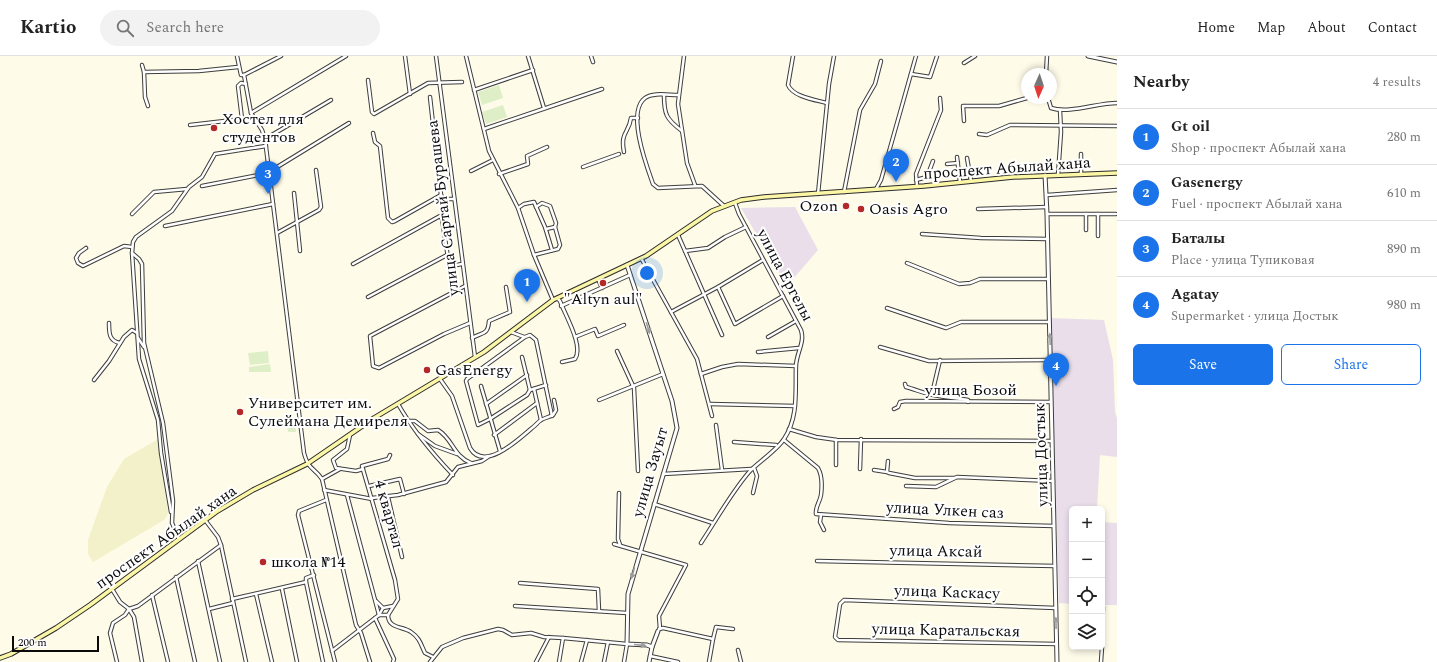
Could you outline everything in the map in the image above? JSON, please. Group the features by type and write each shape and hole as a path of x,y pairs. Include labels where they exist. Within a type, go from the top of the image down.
{"main road":[{"name":"проспект Абылай хана","path":"0,658 11,654 56,628 112,589 205,520 254,490 307,464 398,403 475,357 555,299 641,258 678,236 699,219 724,206 734,202 764,197 876,190 1045,175 1117,173"}],"street":[{"path":"237,56 238,67 241,75 244,75 251,113 262,130 266,146 298,412 307,464 322,479 358,629 370,662"},
{"path":"244,75 281,56"},
{"path":"251,113 346,56"},
{"path":"405,56 410,94"},
{"name":"улица Сартай Бурашева","path":"436,56 475,357"},
{"path":"466,56 486,141 492,160 518,208 534,255 555,299 560,301 575,337 579,351 576,357 562,362"},
{"path":"528,56 544,108"},
{"path":"684,56 678,95 682,131 688,163 695,185"},
{"path":"793,56 788,85 789,88 799,94 827,103"},
{"path":"818,194 827,103 834,56"},
{"path":"876,190 916,56"},
{"path":"911,74 930,77 937,56"},
{"path":"1046,68 1047,56"},
{"path":"1088,56 1117,62"},
{"path":"964,63 973,57"},
{"path":"844,192 860,110 875,84 881,61"},
{"path":"142,65 144,72 145,97 148,106"},
{"path":"144,72 199,71 238,67"},
{"path":"474,90 533,70"},
{"path":"368,80 372,112 374,114 428,83 462,82"},
{"path":"190,125 242,119 238,86 241,83 246,84"},
{"path":"484,129 602,89"},
{"path":"678,95 664,95 646,98 639,108 638,118 640,143 654,186 658,188 695,185 705,188 724,206"},
{"path":"664,95 664,112 674,125 682,131"},
{"path":"430,97 442,195 444,199 454,199"},
{"path":"916,186 916,174 941,110 940,98"},
{"path":"264,139 331,100"},
{"path":"964,121 963,106 999,106 1021,100"},
{"path":"1050,104 1051,108 1060,110 1117,103"},
{"path":"1058,175 1060,110"},
{"path":"624,152 625,132 632,118 638,118"},
{"path":"202,186 269,173 349,123"},
{"path":"979,134 987,135 1010,125 1060,127 1117,126"},
{"path":"373,133 375,142 380,146 390,220 395,221 442,195"},
{"path":"172,514 161,453 158,420 139,359 132,247 136,237 145,229 172,211 188,189 202,177 215,154 266,146"},
{"path":"499,174 528,164 527,156 547,147"},
{"path":"583,166 619,154"},
{"path":"1081,154 1081,174"},
{"path":"958,158 960,182"},
{"path":"967,158 971,181"},
{"path":"471,171 492,160"},
{"path":"916,180 927,177 933,162"},
{"path":"948,164 958,163"},
{"path":"277,233 321,207 316,170"},
{"name":"улица Достык","path":"1045,175 1047,195 1057,662"},
{"path":"132,214 154,192 188,189"},
{"path":"1047,195 1117,190"},
{"path":"294,193 300,251"},
{"path":"518,208 532,201 546,229 552,250"},
{"path":"534,255 558,248 560,245 554,227 556,223 550,206 542,202 536,207"},
{"name":"улица Ергелы","path":"701,543 713,523 753,468 784,440 789,429 795,406 796,366 799,348 802,341 802,335 796,321 734,202"},
{"path":"165,226 273,204"},
{"path":"978,210 1047,207"},
{"path":"1047,214 1116,214"},
{"path":"1086,214 1086,230"},
{"path":"1098,214 1098,236"},
{"path":"353,264 440,216 442,219 447,255 450,265 462,264"},
{"path":"546,229 554,227"},
{"path":"685,251 708,248 725,237 746,227"},
{"path":"922,234 981,238 1048,239"},
{"path":"678,236 722,335"},
{"path":"86,248 76,258 78,263 83,266 124,246 132,247"},
{"path":"132,253 139,259 143,272 145,348 156,394 168,457 173,501 172,523 179,539"},
{"path":"368,297 447,255"},
{"path":"641,258 697,359 712,416"},
{"path":"671,312 718,288 763,260"},
{"path":"907,263 959,284 970,283 980,279 1048,279"},
{"name":"улица Зауыт","path":"627,265 672,401 677,428 639,550 628,594 627,613 629,628 627,644"},
{"path":"562,306 630,275"},
{"path":"598,279 602,288"},
{"path":"465,286 371,336 369,338 373,366 379,368 444,334 470,323"},
{"path":"472,338 489,329 489,321 510,312 506,287"},
{"path":"718,288 735,324 783,296"},
{"path":"887,308 946,328 961,322 1049,322"},
{"path":"768,337 796,321"},
{"path":"109,323 110,338 113,341 120,343"},
{"path":"575,337 595,329 598,336 624,325"},
{"path":"94,380 128,332 134,330 137,333"},
{"path":"510,332 521,337 525,337"},
{"path":"546,385 532,389 527,395 480,425 477,424 466,380 525,337 530,335 536,340 546,385 552,416"},
{"path":"138,337 145,348"},
{"path":"880,347 929,361 1050,360"},
{"path":"758,352 799,348"},
{"path":"617,351 633,386 638,471"},
{"path":"522,357 541,420"},
{"path":"932,394 940,360"},
{"path":"702,374 722,367 738,364 796,366"},
{"path":"599,400 663,374"},
{"path":"486,404 527,375"},
{"path":"440,379 452,396 470,448 474,455 488,457"},
{"path":"148,384 156,394"},
{"path":"905,384 906,387 932,394 968,400 968,402"},
{"path":"481,386 494,435 500,451"},
{"path":"324,490 372,499 404,494 446,482 458,467 473,463 500,451 525,435 541,420 556,414 554,400"},
{"name":"улица Бозой","path":"894,409 898,407 900,402 906,401 1051,402"},
{"path":"398,403 408,421 453,475"},
{"path":"494,435 537,403"},
{"path":"710,404 795,406"},
{"path":"408,421 415,421 428,431 438,430 457,454 464,460 473,463"},
{"path":"716,425 722,470"},
{"path":"789,429 816,438 836,440 957,439 1052,441"},
{"path":"418,434 432,444 457,454"},
{"path":"336,470 333,460 347,449 350,435"},
{"path":"860,468 861,439"},
{"path":"784,440 818,468 820,472 821,496 816,514 822,515 820,522 824,530"},
{"path":"836,440 836,465"},
{"path":"734,442 777,446"},
{"path":"432,444 436,455"},
{"name":"4 квартал","path":"390,455 388,459 362,465 395,580 398,599 393,606"},
{"path":"887,472 888,461"},
{"path":"663,474 753,468 757,476 753,493"},
{"path":"322,479 340,469 356,471 363,469"},
{"path":"874,470 915,478 1053,481"},
{"path":"906,486 936,486 954,478"},
{"path":"369,486 400,479 404,494"},
{"path":"619,493 618,539 620,546"},
{"path":"347,495 379,615"},
{"path":"388,497 402,557"},
{"path":"326,500 298,513 335,662"},
{"path":"654,504 713,523"},
{"name":"улица Улкен саз","path":"822,515 990,526 1055,526"},
{"path":"205,520 218,537 221,545 246,662"},
{"path":"614,544 684,564 686,567 659,616 659,630 652,648 649,662"},
{"path":"117,662 110,633 111,626 125,615 129,609 138,606 221,545"},
{"path":"198,561 220,662"},
{"name":"улица Аксай","path":"817,561 1055,566"},
{"path":"314,575 306,578 306,582 323,662"},
{"path":"176,577 195,662"},
{"path":"232,599 282,589 306,582"},
{"path":"520,583 598,588 599,612"},
{"path":"112,589 120,602 129,609 134,617 142,662"},
{"path":"282,589 297,662"},
{"path":"256,594 272,662"},
{"path":"152,595 168,662"},
{"name":"улица Каскасу","path":"836,639 840,604 844,600 1056,608"},
{"path":"376,601 383,608"},
{"path":"209,609 233,603"},
{"path":"332,651 358,629 379,615 383,608 393,606"},
{"path":"393,606 388,615 390,622 393,625 412,633 420,641 425,653 433,658"},
{"path":"515,606 627,613"},
{"path":"379,615 388,615"},
{"path":"375,618 394,661 398,662"},
{"path":"709,662 716,627 733,629"},
{"path":"430,662 442,647 463,638 498,629 504,630 512,635 531,633 549,637 627,644 652,648"},
{"path":"659,630 713,639"},
{"path":"536,662 549,637"},
{"path":"559,662 563,638"},
{"name":"улица Каратальская","path":"836,639 1056,644"},
{"path":"581,662 587,640"},
{"path":"604,662 608,642"},
{"path":"624,662 627,644"},
{"path":"738,650 741,662"},
{"path":"1101,662 1102,650"},
{"path":"650,656 678,662"}],"shaded area":[{"path":"795,207 818,250 787,286 741,208"},
{"path":"1050,318 1104,320 1113,360 1115,412 1117,419 1117,457 1100,455 1097,506 1069,506 1069,604 1059,603"},
{"path":"1105,522 1117,523 1117,605 1105,605"}],"green space":[{"path":"499,85 503,98 482,105 478,92"},
{"path":"503,105 507,117 486,124 482,112"},
{"path":"268,351 269,363 250,365 248,353"},
{"path":"270,364 271,372 249,372 249,367"},
{"path":"294,417 296,432 288,432 286,418"},
{"path":"158,439 168,511 167,516 164,520 93,562 88,554 88,540 107,487 124,459"}],"place":[{"name":"Хостел для студентов","path":"214,128"},
{"name":"Gasenergy","path":"896,182"},
{"name":"Баталы","path":"268,194"},
{"name":"Ozon","path":"846,206"},
{"name":"Oasis Agro","path":"861,209"},
{"name":"\"Altyn aul\"","path":"603,283"},
{"name":"Gt oil","path":"527,302"},
{"name":"GasEnergy","path":"427,370"},
{"name":"Agatay","path":"1056,386"},
{"name":"Университет им. Сулеймана Демиреля","path":"240,412"},
{"name":"школа №14","path":"263,562"}]}
